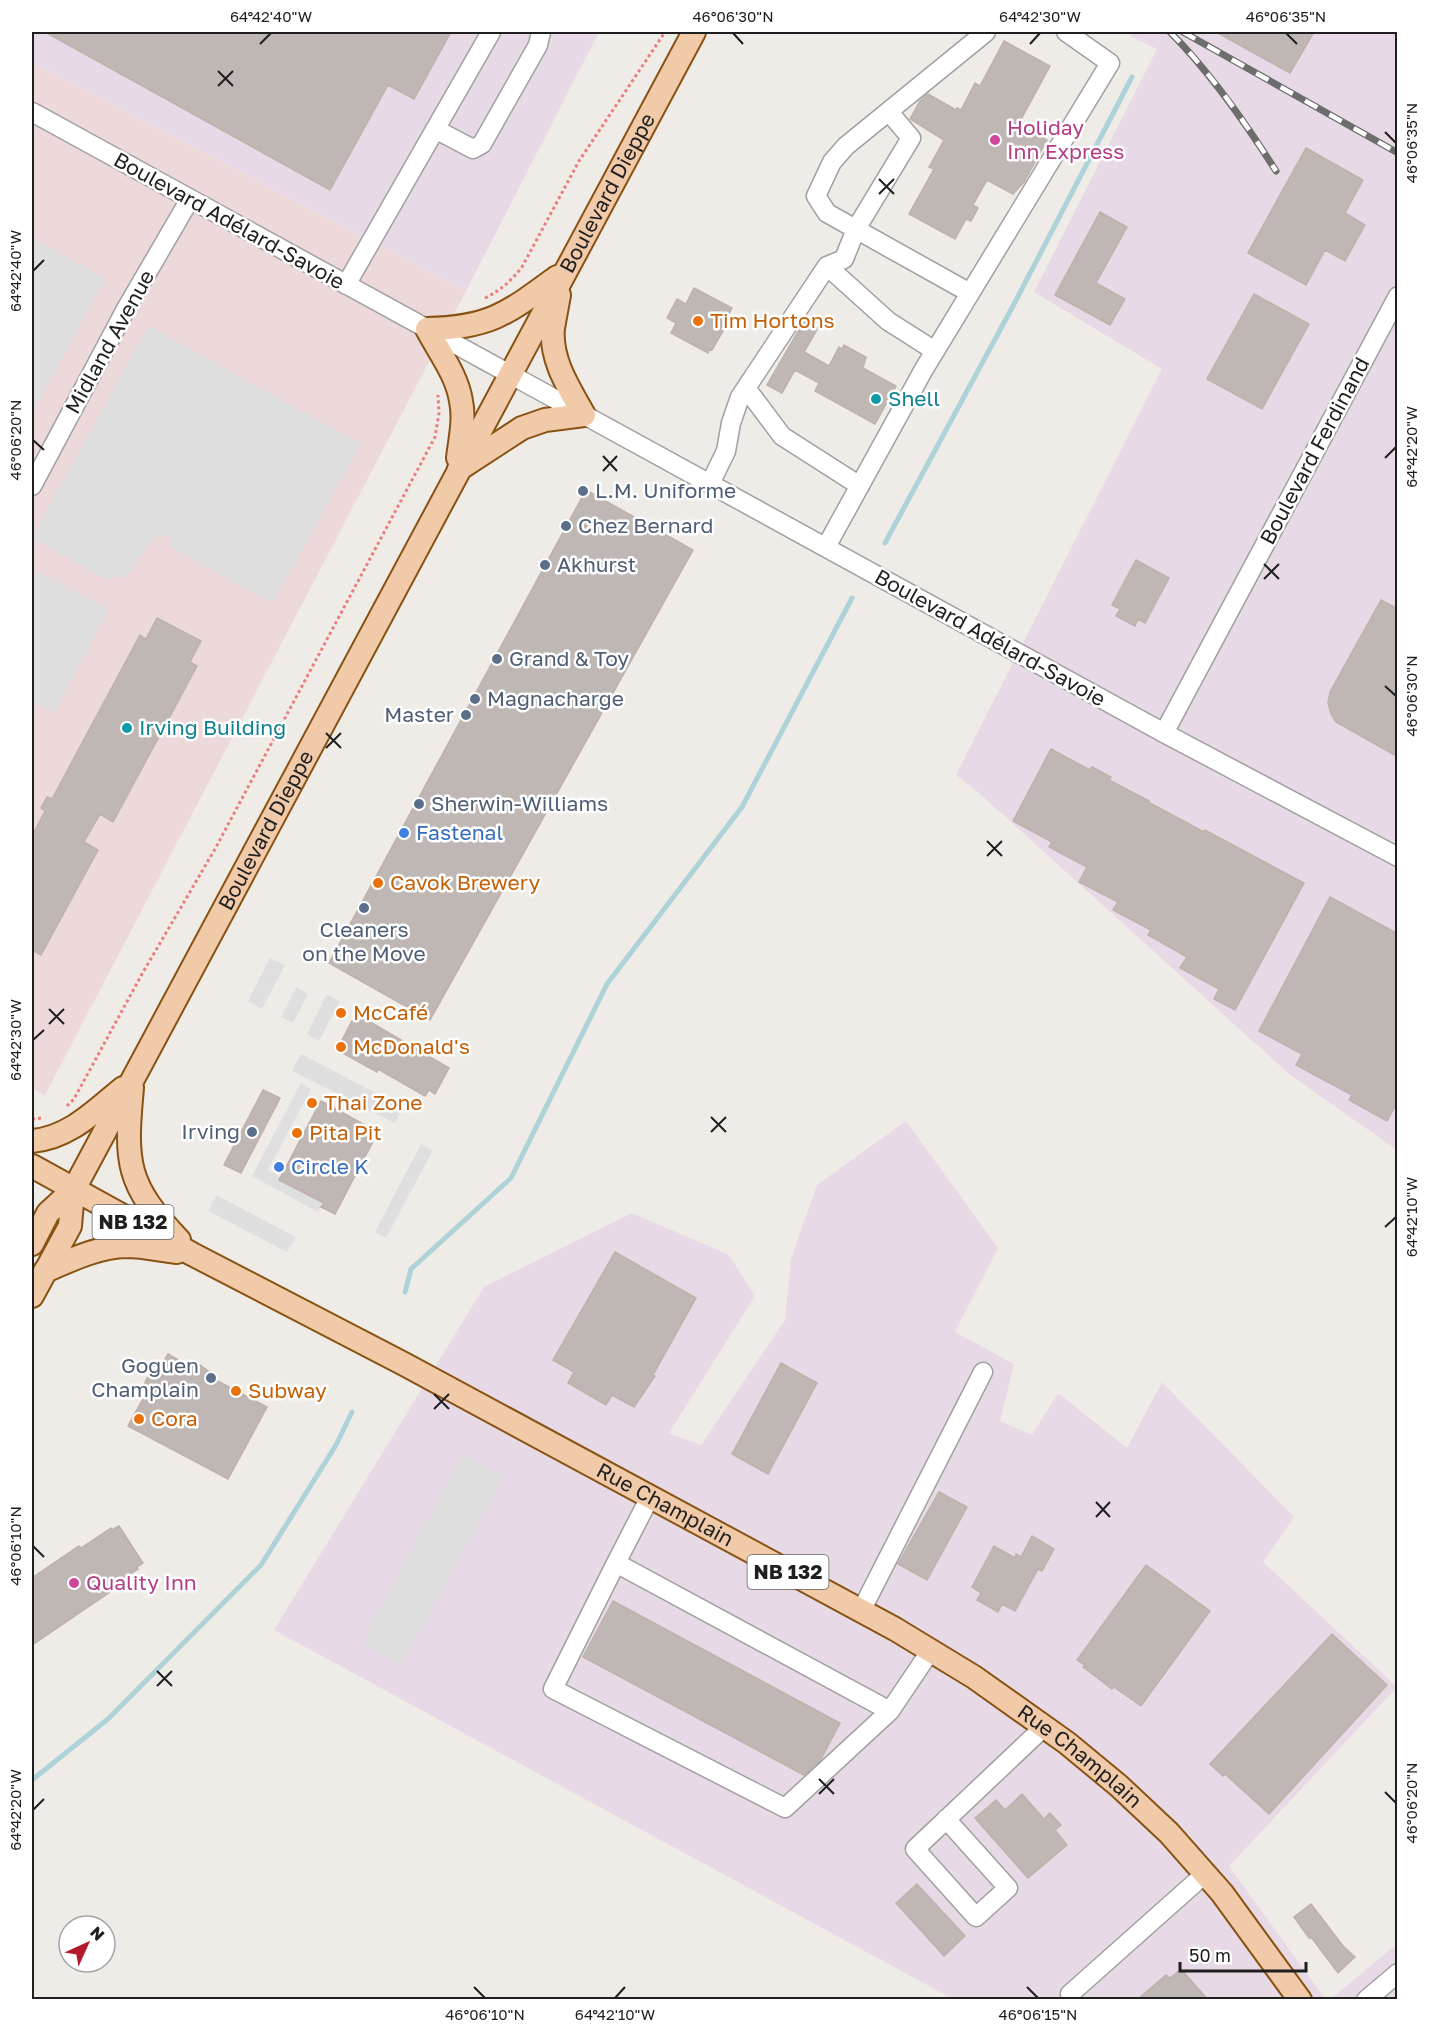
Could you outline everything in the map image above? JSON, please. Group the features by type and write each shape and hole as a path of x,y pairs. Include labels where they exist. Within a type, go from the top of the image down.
{"main road":[{"name":"Boulevard Dieppe","path":"32,1244 48,1213 74,1190 514,364 694,32"},
{"path":"457,471 462,418 461,401 456,382 427,329 453,328 485,322 519,305 563,273"},
{"path":"457,471 522,428 545,420 584,415 562,374 555,352 553,329 563,273"},
{"path":"32,1141 57,1136 80,1124 133,1079"},
{"path":"133,1079 128,1136 134,1178 152,1210 192,1254"},
{"name":"NB 132","path":"32,1166 74,1190"},
{"name":"Boulevard Dieppe","path":"32,1296 70,1226 74,1190"},
{"name":"Rue Champlain","path":"74,1190 404,1364 861,1611 974,1677 1045,1726 1119,1786 1169,1833 1206,1873 1300,2000"},
{"path":"45,1271 84,1254 112,1247 142,1247 192,1254"}],"street":[{"path":"346,285 490,32"},
{"path":"435,129 473,148 482,144 538,45 541,32"},
{"path":"970,293 827,213 816,195 832,162 846,146 986,32"},
{"path":"826,548 935,351 1110,63 1066,32"},
{"name":"Boulevard Adélard-Savoie","path":"32,112 427,329 514,364 584,415 1164,733 1398,857"},
{"path":"710,484 726,451 731,423 740,397 827,266 844,259 856,229 911,138 889,112"},
{"name":"Midland Avenue","path":"32,486 126,309 190,200"},
{"path":"827,266 888,321 935,351"},
{"name":"Boulevard Ferdinand","path":"1164,733 1398,296"},
{"path":"746,388 782,436 860,486"},
{"path":"861,1611 983,1372"},
{"path":"650,1497 553,1689 785,1808 890,1711 931,1650"},
{"path":"616,1563 890,1711"},
{"path":"946,1820 1008,1888 976,1917 915,1849 1045,1726"},
{"path":"1070,1994 1206,1873"},
{"path":"1366,2000 1398,1973"}],"path":[{"path":"479,301 499,291 522,267 579,161 665,32"},
{"path":"64,1108 74,1099 142,974 215,849 435,437 439,412 438,388"},
{"path":"32,1119 49,1117"}],"shaded area":[{"path":"32,32 599,32 466,291 32,62"},
{"path":"1132,32 1397,32 1397,1150 1289,1074 978,792 956,775 1162,369 1034,292 1157,49 1130,36"},
{"path":"32,62 466,291 45,1095 32,1089"},
{"path":"32,238 105,278 32,414"},
{"path":"148,326 361,444 272,603 172,548 170,535 154,538 126,577 105,579 32,538"},
{"path":"38,572 109,608 54,713 32,702 32,625 35,618 32,616 32,584"},
{"path":"270,958 285,965 262,1009 248,1001"},
{"path":"296,987 308,994 293,1023 281,1017"},
{"path":"327,994 340,1001 319,1041 307,1034"},
{"path":"301,1054 403,1107 395,1123 292,1071"},
{"path":"301,1083 311,1089 268,1170 324,1201 318,1212 252,1176"},
{"path":"906,1121 998,1248 955,1332 1014,1364 1000,1421 1032,1435 1058,1393 1127,1448 1162,1382 1294,1517 1263,1562 1397,1687 1229,1866 1325,1999 953,1999 274,1630 484,1287 632,1213 729,1255 755,1296 669,1433 701,1445 785,1320 791,1259 817,1185"},
{"path":"421,1144 433,1150 386,1238 375,1232"},
{"path":"216,1195 296,1237 287,1252 208,1211"},
{"path":"463,1455 503,1476 401,1664 362,1643"},
{"path":"1397,1944 1397,1999 1331,1999"}],"building":[{"path":"45,32 451,32 414,99 388,85 330,190"},
{"path":"1216,32 1314,32 1290,73"},
{"name":"Holiday Inn Express","path":"1004,41 1050,66 1018,125 1047,140 1024,182 1013,194 987,180 973,205 978,208 971,221 966,219 955,239 909,214 934,169 929,167 944,140 910,119 920,101 928,94 956,110 957,108 961,110 975,83 980,86"},
{"path":"1306,148 1363,180 1345,213 1365,225 1345,261 1325,250 1306,285 1248,253"},
{"path":"1100,212 1127,227 1096,283 1125,299 1110,325 1055,295"},
{"name":"Tim Hortons","path":"694,288 732,308 720,330 723,331 708,353 671,333 676,323 667,318 677,299 686,304"},
{"path":"1254,294 1309,324 1262,409 1207,379"},
{"name":"Shell","path":"804,321 818,328 804,352 829,366 839,347 842,349 844,345 866,357 863,368 896,386 875,424 815,391 819,383 795,370 782,393 767,385"},
{"path":"586,490 693,550 430,1020 329,963"},
{"path":"1136,560 1169,578 1145,623 1138,619 1135,626 1116,616 1120,609 1112,605"},
{"path":"1381,600 1398,609 1398,757 1336,722 1328,703 1330,692"},
{"name":"Irving Building","path":"157,618 201,641 190,662 197,666 113,822 100,814 84,842 98,850 41,955 32,950 32,836 45,811 41,808 47,797 52,799 140,635 146,639"},
{"path":"1051,749 1090,770 1092,767 1111,777 1109,780 1148,802 1304,883 1235,1010 1214,999 1219,989 1180,968 1187,957 1148,935 1151,930 1113,910 1118,902 1079,882 1087,867 1049,847 1052,842 1013,821"},
{"path":"1330,897 1398,934 1398,1101 1387,1121 1349,1100 1352,1095 1296,1065 1302,1054 1259,1031"},
{"path":"360,1016 449,1068 435,1094 429,1090 425,1096 378,1069 377,1072 337,1050 352,1021 357,1023"},
{"name":"Irving","path":"263,1090 280,1098 241,1173 224,1165"},
{"path":"321,1101 378,1132 335,1214 321,1207 324,1203 279,1180"},
{"path":"615,1252 696,1298 653,1375 655,1376 634,1407 612,1395 606,1405 568,1383 574,1372 553,1360"},
{"path":"168,1354 180,1361 200,1365 212,1374 210,1377 267,1407 228,1479 128,1426 144,1397 140,1395 147,1378 161,1366"},
{"path":"781,1363 817,1383 768,1474 732,1454"},
{"path":"939,1492 967,1507 927,1580 898,1564"},
{"name":"Quality Inn","path":"119,1526 143,1563 137,1567 138,1569 108,1589 110,1592 32,1645 32,1578 79,1546 81,1548 111,1528 112,1530"},
{"path":"1032,1536 1054,1549 1042,1571 1038,1569 1015,1611 1002,1604 998,1612 977,1600 981,1593 972,1587 994,1546 1015,1558 1016,1554 1021,1557"},
{"path":"1146,1565 1210,1611 1141,1706 1114,1687 1112,1689 1077,1660"},
{"path":"613,1601 840,1723 820,1761 804,1775 583,1657"},
{"path":"1332,1634 1387,1685 1269,1814 1225,1774 1223,1776 1210,1764"},
{"path":"1022,1794 1044,1819 1050,1813 1061,1825 1055,1830 1067,1845 1028,1878 975,1818 996,1800 1005,1810"},
{"path":"917,1884 965,1936 944,1956 896,1903"},
{"path":"1311,1904 1343,1946 1355,1957 1338,1973 1294,1917"},
{"path":"1181,1969 1208,2000 1137,2000 1166,1975 1170,1978"}],"waterway":[{"path":"885,543 1013,306 1132,77"},
{"path":"405,1292 411,1269 511,1178 607,984 742,807 852,598"},
{"path":"32,1780 108,1719 261,1565 336,1445 352,1412"}],"railway":[{"path":"1170,32 1227,98 1276,171"},
{"path":"1183,32 1398,153"}],"place":[{"name":"Holiday Inn Express","path":"995,140"},
{"name":"Tim Hortons","path":"698,321"},
{"name":"Shell","path":"876,399"},
{"name":"L.M. Uniforme","path":"583,491"},
{"name":"Chez Bernard","path":"566,526"},
{"name":"Akhurst","path":"545,565"},
{"name":"Grand & Toy","path":"497,659"},
{"name":"Magnacharge","path":"475,699"},
{"name":"Master","path":"466,715"},
{"name":"Irving Building","path":"127,728"},
{"name":"Sherwin-Williams","path":"419,804"},
{"name":"Fastenal","path":"404,833"},
{"name":"Cavok Brewery","path":"378,883"},
{"name":"Cleaners on the Move","path":"364,908"},
{"name":"McCafé","path":"341,1013"},
{"name":"McDonald's","path":"341,1047"},
{"name":"Thai Zone","path":"312,1103"},
{"name":"Irving","path":"252,1132"},
{"name":"Pita Pit","path":"297,1133"},
{"name":"Circle K","path":"279,1167"},
{"name":"Goguen Champlain","path":"211,1378"},
{"name":"Subway","path":"236,1391"},
{"name":"Cora","path":"139,1419"},
{"name":"Quality Inn","path":"74,1583"}]}
